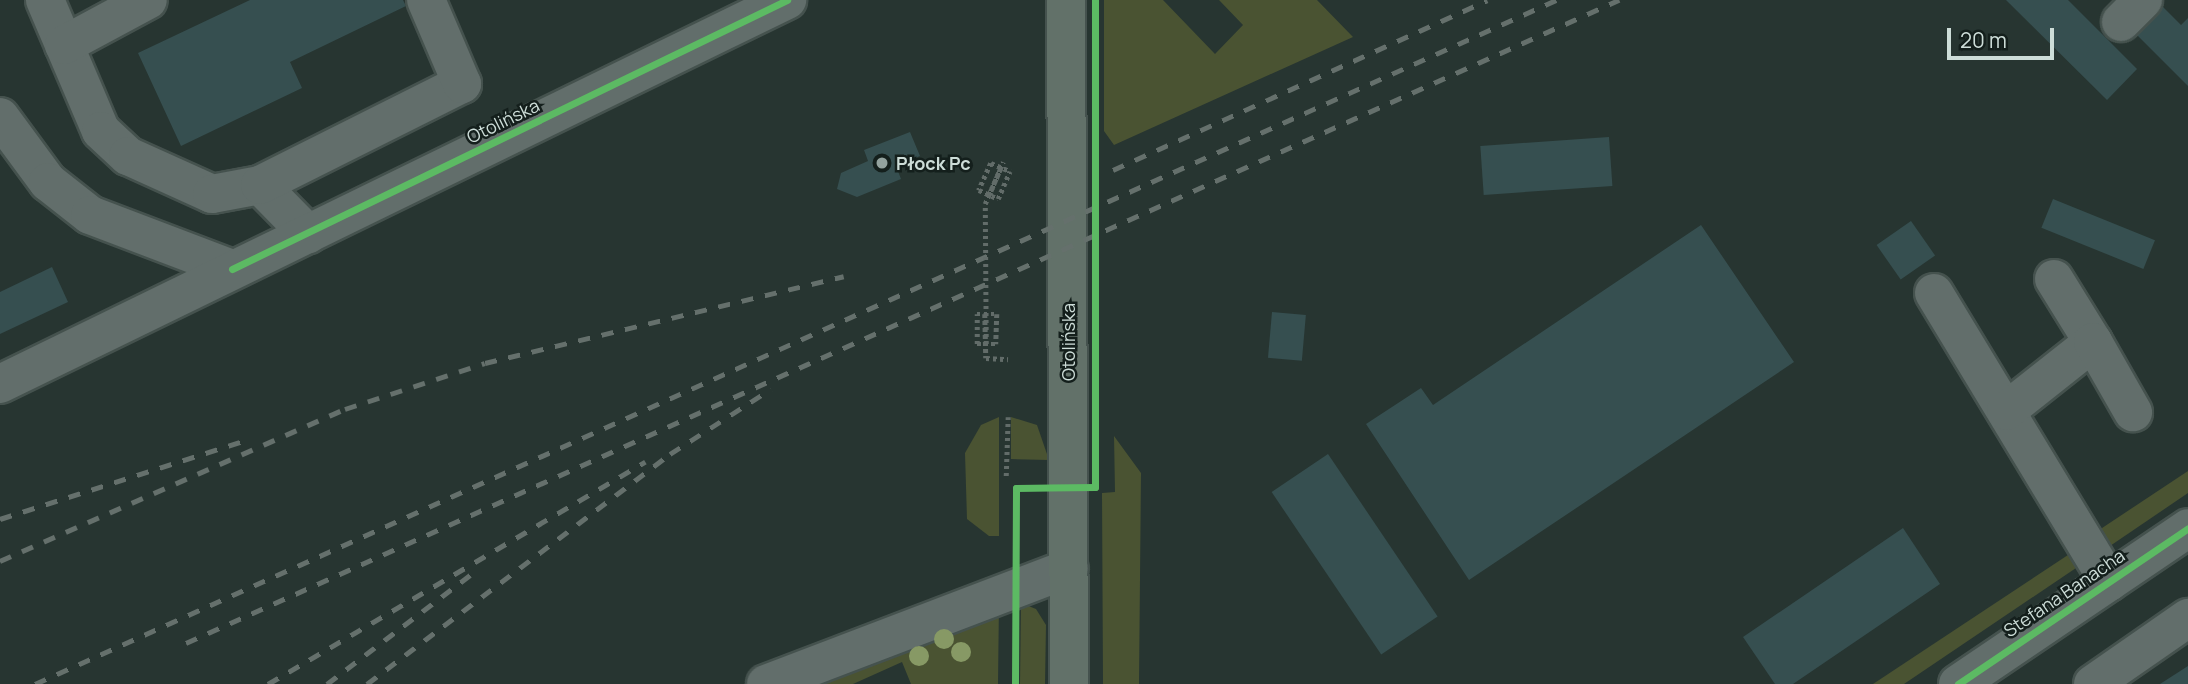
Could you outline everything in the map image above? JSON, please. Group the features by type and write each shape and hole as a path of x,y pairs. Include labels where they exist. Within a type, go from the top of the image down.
{"main road":[{"name":"Otolińska","path":"1066,0 1069,684"}],"street":[{"path":"45,0 101,131 128,156 212,194 260,185 462,84 426,0"},
{"path":"64,45 148,0"},
{"name":"Otolińska","path":"0,384 787,0"},
{"path":"0,117 48,182 90,215 232,269"},
{"path":"260,185 308,234"},
{"path":"2054,279 2133,412"},
{"path":"1934,293 2109,582"},
{"path":"2006,411 2093,342"},
{"name":"Stefana Banacha","path":"1958,684 2188,528"},
{"path":"766,684 1069,568"},
{"path":"2093,684 2188,618"}],"path":[{"path":"991,163 1002,165 1010,171 998,199 979,190 991,163"},
{"path":"989,195 1002,165"},
{"path":"986,344 985,204 1002,165"},
{"path":"977,314 985,314 997,314 996,344 976,344 977,314"},
{"path":"985,314 986,358 1008,359"},
{"path":"1006,476 1008,417"}],"green space":[{"path":"1104,0 1163,0 1215,54 1243,25 1219,0 1317,0 1353,37 1114,145 1104,131"},
{"path":"999,417 999,536 989,536 967,519 965,453 981,425"},
{"path":"1011,417 1037,425 1049,460 1011,459"},
{"path":"1114,436 1141,473 1139,684 1103,684 1102,493 1115,492"},
{"path":"2188,471 2188,493 2110,546 2093,534"},
{"path":"2071,553 2076,568 1904,684 1873,684"},
{"path":"999,602 998,684 911,684 902,662 853,684 794,684"},
{"path":"1021,603 1036,609 1046,625 1045,684 1020,684"}],"building":[{"path":"250,0 403,0 406,6 290,62 302,88 181,146 138,53"},
{"path":"2006,0 2068,0 2137,69 2107,100"},
{"path":"2158,2 2181,25 2188,18 2188,86 2131,29"},
{"name":"Płock Pc","path":"910,132 920,156 896,166 901,179 857,197 837,189 841,173 868,161 864,150"},
{"path":"1609,137 1612,186 1484,195 1480,146"},
{"path":"2053,199 2155,240 2143,269 2041,228"},
{"path":"1911,221 1935,255 1901,279 1877,245"},
{"path":"1701,225 1794,362 1469,580 1366,424 1421,388 1433,405"},
{"path":"52,267 68,302 0,334 0,292"},
{"path":"1272,312 1306,315 1302,361 1268,358"},
{"path":"1328,454 1438,616 1381,655 1272,492"},
{"path":"1903,528 1940,584 1793,684 1775,684 1743,637"},
{"path":"2188,666 2188,684 2160,684"}],"railway":[{"path":"1113,170 1487,0"},
{"path":"35,684 1556,0"},
{"path":"186,643 1619,0"},
{"path":"0,561 345,409 485,363 844,276"},
{"path":"367,684 670,454 771,389"},
{"path":"0,519 243,441"},
{"path":"268,684 645,462"},
{"path":"327,684 470,575"}],"cycle path":[{"path":"232,269 787,0"},
{"path":"1015,684 1016,488 1095,487 1095,0"},
{"path":"1958,684 2188,528"}],"place":[{"name":"Płock Pc","path":"882,163"}]}
